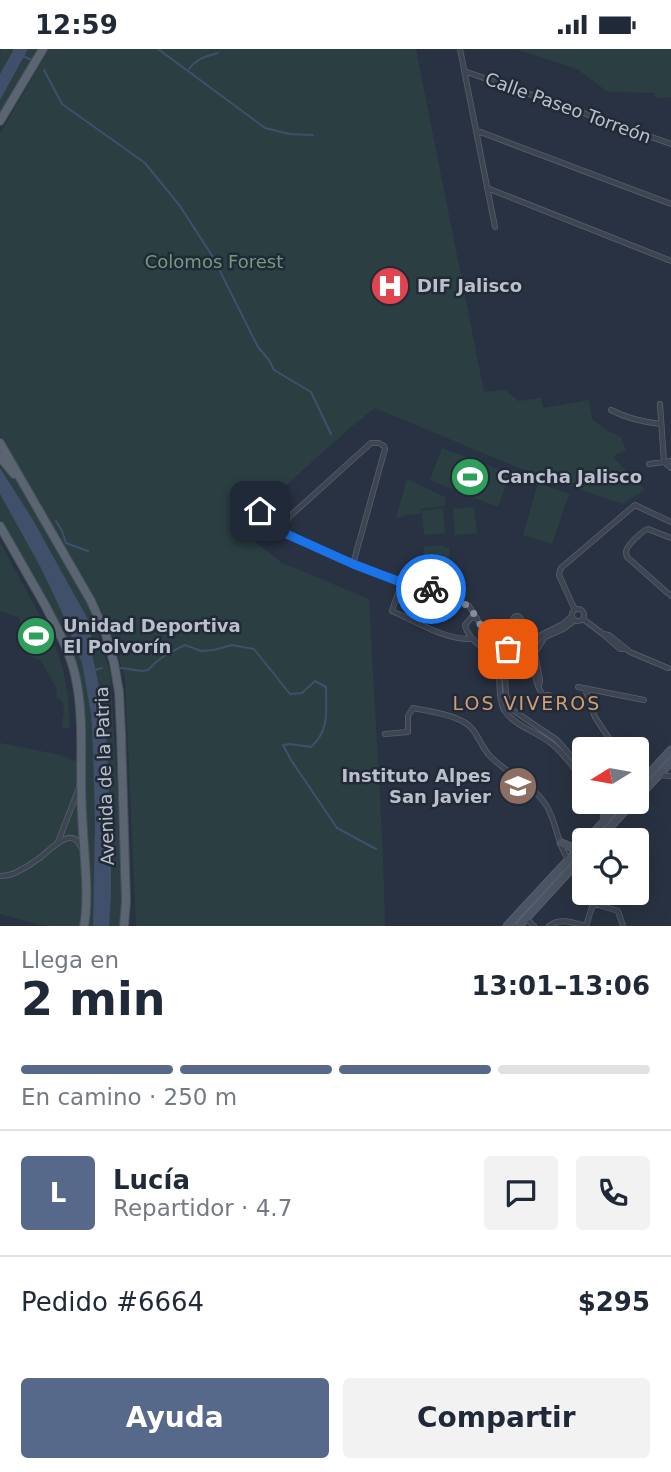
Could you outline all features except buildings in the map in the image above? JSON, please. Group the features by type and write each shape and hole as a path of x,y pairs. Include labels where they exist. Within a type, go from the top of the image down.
{"main road":[{"path":"0,121 43,49"},
{"name":"Avenida de la Patria","path":"0,443 92,601 114,663 121,733 126,901 124,926"},
{"path":"2,459 24,483"},
{"name":"Avenida de la Patria","path":"0,526 57,627 73,669 79,705 86,908 84,926"},
{"path":"650,778 671,750"},
{"path":"650,778 659,774 671,762"},
{"path":"605,814 605,821"},
{"path":"599,828 617,814"},
{"path":"607,828 617,814"},
{"path":"561,843 572,848"},
{"path":"507,926 572,856"},
{"path":"523,923 572,861"}],"street":[{"path":"460,49 495,227"},
{"name":"Calle Paseo Torreón","path":"464,71 671,145"},
{"path":"476,131 671,204"},
{"path":"488,188 671,261"},
{"path":"660,404 671,468"},
{"path":"611,411 643,422 662,423"},
{"path":"282,532 289,517 371,443 379,443 384,449 353,564"},
{"path":"649,464 668,462"},
{"path":"476,617 471,618 465,625 466,630 473,639 492,653 529,649 545,637 563,629 573,618 575,610 559,575 560,570 635,505 671,522"},
{"path":"260,511 282,532 403,583"},
{"path":"671,538 648,529 643,530 625,553 671,596"},
{"path":"473,639 439,632 392,611 403,583 412,581 469,606 492,653 498,672 502,706 512,719 557,740 572,755"},
{"path":"575,610 583,611 583,619"},
{"path":"573,618 580,621 583,619 620,649 668,668"},
{"path":"529,649 541,635 573,618"},
{"path":"519,623 544,697"},
{"path":"578,687 643,700"},
{"path":"585,689 595,717 608,737"},
{"path":"385,734 408,732 408,716 413,708 463,721 471,727 490,757 540,795 554,820 568,860"},
{"path":"527,724 554,745 572,766"},
{"path":"568,761 572,757"},
{"path":"659,774 671,776"},
{"path":"57,842 80,784"},
{"path":"0,876 15,873 57,842 71,838 80,845 85,879"},
{"path":"549,926 564,921 586,926 592,907 596,904 618,911 623,926"},
{"path":"523,923 534,926"}],"green space":[{"path":"2,49 40,49 0,118 0,52"},
{"name":"Colomos Forest","path":"49,49 416,49 484,392 505,390 518,401 541,398 543,408 589,400 592,419 621,437 626,450 615,455 615,459 645,490 622,504 526,471 375,408 238,528 282,563 369,599 385,926 136,926 125,677 110,629 94,596 0,435 0,134"},
{"path":"516,49 671,49 671,97 655,98 655,93 608,92 577,69"},
{"path":"0,448 87,600 110,672 123,876 121,926 85,926 75,668 29,569 0,520"},
{"name":"Cancha Jalisco","path":"442,448 510,474 498,507 430,480"},
{"path":"407,479 445,497 445,506 421,509 421,514 396,518"},
{"path":"538,483 569,494 552,544 523,535"},
{"path":"474,507 477,533 455,535 453,509"},
{"path":"443,508 445,533 424,535 422,511"},
{"name":"Unidad Deportiva El Polvorín","path":"0,542 53,640 62,665 68,696 70,726 67,729 62,726 63,705 56,697 57,689 41,661 30,656 20,632 20,618 0,611"},
{"path":"443,545 444,548 449,548 453,578 451,584 418,568 419,564 424,563 424,547"},
{"path":"0,743 60,755 79,763 82,904 79,926 45,926 0,914"}],"water":[{"path":"14,49 28,49 0,100 0,74"},
{"path":"0,468 33,520 90,623 107,747 111,850 109,926 93,926 93,748 91,714 82,663 41,568 0,494"}],"waterway":[{"path":"158,49 265,128 290,134 313,135"},
{"path":"189,69 202,58 218,53"},
{"path":"23,56 32,60"},
{"path":"44,70 62,104 145,163 180,206 213,257 258,347 274,370 311,392 331,434"},
{"path":"56,521 66,543 88,551"},
{"path":"121,668 148,670 161,658 185,645 201,651 232,645 254,649 290,694 302,693 315,681 326,687 326,720 317,741 311,747 283,745 337,828 376,849"},
{"path":"94,670 102,668"}],"way so far":[{"path":"431,589 469,606 494,651 508,649"}],"place":[{"name":"DIF Jalisco","path":"390,286"},
{"name":"Cancha Jalisco","path":"470,477"},
{"name":"Unidad Deportiva El Polvorín","path":"36,636"},
{"name":"Instituto Alpes San Javier","path":"518,786"}],"district":[{"name":"LOS VIVEROS","path":"527,703"}],"route":[{"path":"260,511 282,532 353,564 403,583 408,580 431,589"}]}
